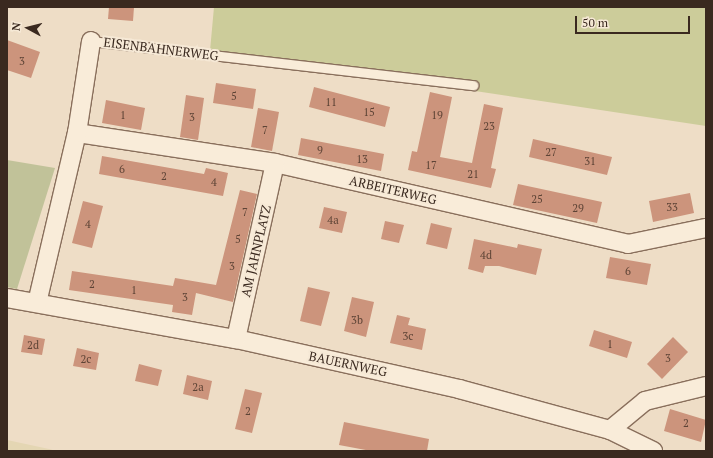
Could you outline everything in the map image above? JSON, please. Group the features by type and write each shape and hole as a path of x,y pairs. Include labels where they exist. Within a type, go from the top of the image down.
{"street":[{"name":"EISENBAHNERWEG","path":"37,303 78,132 91,41"},
{"name":"ARBEITERWEG","path":"78,132 275,163 628,244 706,228"},
{"name":"AM JAHNPLATZ","path":"236,339 275,163"},
{"name":"BAUERNWEG","path":"7,298 236,339 459,388 610,430 653,451"},
{"path":"610,430 645,401 706,386"}],"lane":[{"name":"EISENBAHNERWEG","path":"91,41 473,85"}],"shaded area":[{"path":"7,440 49,449 56,451 7,451"}],"green space":[{"path":"214,7 706,7 706,126 210,51"},
{"path":"7,160 55,168 17,289 7,287"}],"building":[{"path":"109,7 134,7 133,21 108,19"},
{"path":"7,40 40,52 31,78 7,70"},
{"path":"216,83 256,89 253,109 213,103"},
{"path":"314,87 390,107 385,127 309,107"},
{"path":"430,92 452,97 440,157 472,163 484,104 503,108 491,168 496,169 491,188 408,170 412,151 417,152"},
{"path":"186,95 204,98 198,140 180,137"},
{"path":"106,100 145,108 141,130 102,123"},
{"path":"258,108 279,112 272,151 251,147"},
{"path":"301,138 384,154 381,171 298,155"},
{"path":"533,139 612,157 607,175 529,157"},
{"path":"102,156 204,174 206,168 228,173 223,196 99,174"},
{"path":"518,184 602,202 597,223 513,205"},
{"path":"240,190 257,194 233,302 196,293 192,315 172,312 173,305 69,290 72,271 173,286 175,278 216,285"},
{"path":"690,193 694,213 653,222 649,201"},
{"path":"83,201 103,206 92,248 72,243"},
{"path":"324,207 347,212 342,233 319,228"},
{"path":"385,221 404,225 399,243 381,239"},
{"path":"431,223 452,228 447,249 426,244"},
{"path":"474,239 517,248 518,244 542,249 536,275 499,266 485,266 483,273 468,269"},
{"path":"610,257 651,264 647,285 606,278"},
{"path":"308,287 330,292 321,326 300,321"},
{"path":"352,297 374,302 366,337 344,331"},
{"path":"397,315 410,318 408,325 426,329 422,350 390,343"},
{"path":"594,330 632,342 627,358 589,346"},
{"path":"24,335 45,339 42,355 21,352"},
{"path":"673,337 688,352 662,379 647,364"},
{"path":"77,348 99,353 96,370 73,366"},
{"path":"139,364 162,370 158,386 135,381"},
{"path":"187,375 212,381 208,400 183,394"},
{"path":"245,389 262,393 252,433 235,429"},
{"path":"670,409 706,420 701,442 664,431"},
{"path":"344,422 429,439 427,451 371,451 339,445"}]}
